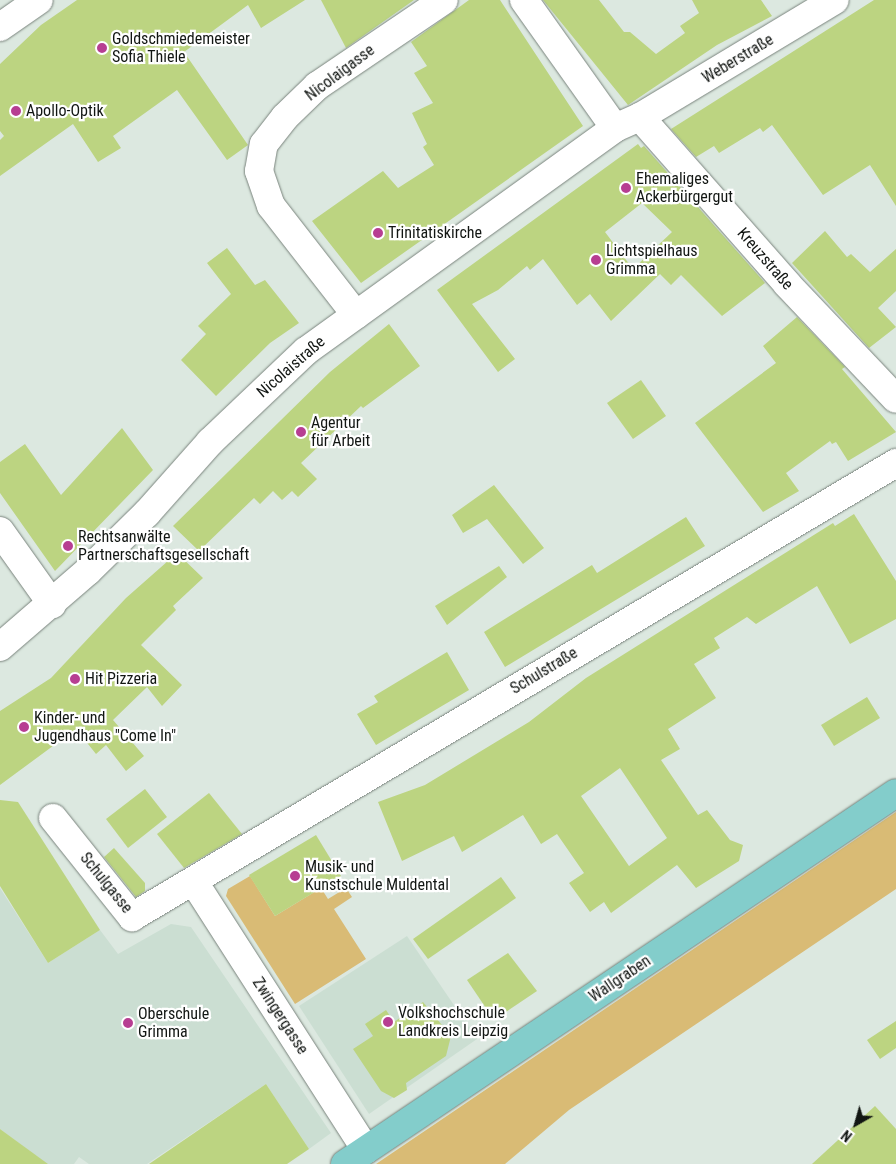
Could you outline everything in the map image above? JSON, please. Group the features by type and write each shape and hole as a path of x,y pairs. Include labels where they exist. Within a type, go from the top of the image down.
{"main road":[{"name":"Wallgraben","path":"360,1158 896,793"}],"street":[{"path":"0,27 39,0"},
{"name":"Nicolaigasse","path":"356,315 271,206 259,171 264,144 285,117 317,86 444,0"},
{"path":"524,0 615,128 640,117"},
{"name":"Weberstraße","path":"640,117 835,0"},
{"name":"Kreuzstraße","path":"640,117 786,284 896,399"},
{"name":"Nicolaistraße","path":"0,647 52,604 147,514 210,442 260,392 306,351 615,128"},
{"name":"Schulstraße","path":"194,882 896,462"},
{"path":"0,531 52,604"},
{"name":"Schulgasse","path":"53,818 132,917 194,882"},
{"name":"Zwingergasse","path":"194,882 360,1158"}],"shaded area":[{"path":"896,812 896,889 569,1110 505,1164 376,1164"},
{"path":"250,876 275,916 321,888 328,899 346,888 352,897 334,909 366,959 295,1004 226,896 228,889"},
{"name":"Oberschule Grimma","path":"0,888 48,963 100,930 118,954 171,924 191,927 331,1133 309,1149 266,1084 147,1164 89,1164 79,1157 74,1164 47,1164 0,1129"},
{"name":"Volkshochschule Landkreis Leipzig","path":"407,936 477,1039 369,1114 299,1006"}],"building":[{"path":"77,0 305,0 261,28 248,5 184,52 248,145 227,160 177,90 113,136 121,148 98,162 73,124 0,176 0,140 4,136 0,131 0,64 41,25"},
{"path":"321,0 414,0 346,48"},
{"path":"469,0 500,0 583,126 361,283 312,221 383,171 398,188 434,165 423,147 427,144 412,113 433,103 414,73 427,66 411,42"},
{"path":"543,0 599,0 624,32 630,32 656,54 685,33 680,26 699,13 692,0 761,0 772,16 717,45 628,105"},
{"path":"874,0 896,0 896,206 870,165 823,195 772,125 763,132 760,128 719,153 714,146 696,157 671,129"},
{"path":"638,144 641,148 644,146 765,283 722,316 681,275 671,285 660,274 611,321 590,294 577,305 543,259 530,270 527,266 498,290 472,304 515,359 498,372 437,290","holes":["642,203 672,232 633,269 605,232"]},
{"path":"825,231 847,257 851,254 870,272 896,249 896,291 878,308 896,327 869,348 792,263"},
{"path":"227,248 255,285 265,280 299,323 270,343 216,396 181,360 206,334 198,326 231,294 207,263"},
{"path":"797,317 845,367 842,369 896,432 848,461 836,442 832,444 830,441 786,473 799,491 763,512 695,423 776,363 763,346"},
{"path":"389,324 420,366 363,408 361,406 301,463 317,479 298,497 292,491 282,500 273,491 260,504 254,498 199,551 173,526 330,372"},
{"path":"641,380 666,416 633,439 607,403"},
{"path":"122,428 153,470 55,571 0,493 0,462 25,444 61,495"},
{"path":"494,485 544,548 523,564 487,519 463,533 452,515"},
{"path":"854,514 896,581 896,619 850,644 817,586 756,624 747,617 714,638 720,648 694,664 716,698 668,729 680,749 661,760 698,815 707,810 730,840 743,845 739,861 696,888 677,865 611,913 604,902 590,912 569,883 584,873 557,834 541,844 523,815 462,852 454,836 402,861 378,802 425,785 529,722 586,678 833,523 835,526","holes":["620,768 667,838 629,866 581,796"]},
{"path":"686,517 705,546 505,667 484,632 592,565 597,573"},
{"path":"177,553 203,578 173,606 176,610 141,645 182,685 162,706 147,687 113,720 144,756 126,771 106,745 96,754 76,729 0,785 0,711 51,678 126,598"},
{"path":"499,566 507,577 447,625 435,606"},
{"path":"447,652 469,690 376,745 357,714 378,702 374,696"},
{"path":"867,697 880,718 834,746 821,725"},
{"path":"145,789 167,817 128,848 106,819"},
{"path":"209,793 242,834 184,868 157,834"},
{"path":"0,800 18,802 100,930 48,963 0,886"},
{"name":"Musik- und Kunstschule Muldental","path":"316,835 341,876 275,916 249,875"},
{"path":"114,848 145,883 145,891 136,897 104,857"},
{"path":"501,877 516,898 428,959 413,939"},
{"path":"508,953 537,991 494,1020 467,980"},
{"path":"423,1002 451,1036 446,1056 406,1083 407,1090 394,1098 381,1091 353,1049 373,1036 365,1024 386,1010 394,1022"},
{"path":"896,1021 896,1048 880,1059 867,1040"},
{"path":"266,1084 309,1149 287,1164 149,1164"},
{"path":"875,1106 896,1129 896,1164 812,1164"},
{"path":"0,1129 48,1164 0,1164"}],"place":[{"name":"Goldschmiedemeister Sofia Thiele","path":"102,48"},
{"name":"Apollo-Optik","path":"16,111"},
{"name":"Ehemaliges Ackerbürgergut","path":"626,188"},
{"name":"Trinitatiskirche","path":"378,233"},
{"name":"Lichtspielhaus Grimma","path":"596,260"},
{"name":"Agentur für Arbeit","path":"301,432"},
{"name":"Rechtsanwälte Partnerschaftsgesellschaft","path":"68,546"},
{"name":"Hit Pizzeria","path":"75,679"},
{"name":"Kinder- und Jugendhaus \"Come In\"","path":"24,727"},
{"name":"Musik- und Kunstschule Muldental","path":"295,876"},
{"name":"Volkshochschule Landkreis Leipzig","path":"388,1022"},
{"name":"Oberschule Grimma","path":"128,1023"}]}
